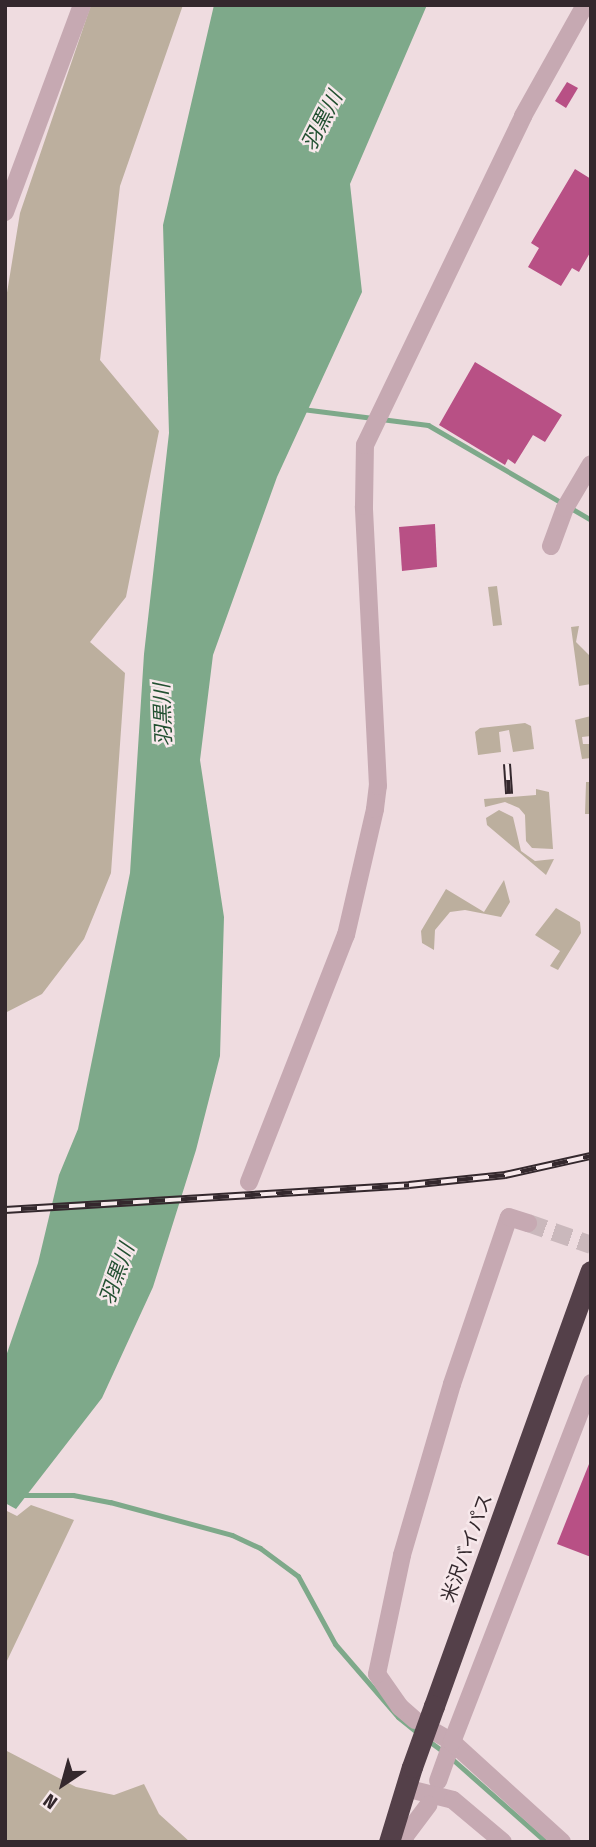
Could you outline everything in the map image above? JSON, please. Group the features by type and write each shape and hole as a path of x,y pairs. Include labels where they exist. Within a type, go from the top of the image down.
{"highway":[{"name":"米沢バイパス","path":"391,1837 408,1777 591,1271"}],"street":[{"path":"5,212 82,5"},
{"path":"249,1182 346,934 375,809 378,786 364,506 365,445 523,116 585,5"},
{"path":"551,546 567,504 591,464"},
{"path":"415,1720 400,1707 377,1674 402,1555 452,1384 509,1217 528,1223"},
{"path":"440,1777 591,1383"},
{"path":"435,1732 562,1842"},
{"path":"408,1777 453,1800 503,1842"},
{"path":"391,1837 405,1836 428,1805"}],"shaded area":[{"path":"91,5 183,5 120,186 100,360 159,431 126,597 90,642 125,673 111,873 84,939 42,994 5,1013 5,305 20,213"},
{"path":"497,586 502,625 493,626 488,587"},
{"path":"579,626 576,642 591,657 591,684 579,686 571,627"},
{"path":"591,716 591,736 582,737 583,744 591,744 591,758 582,759 575,720"},
{"path":"525,723 531,726 534,749 513,752 509,730 499,732 501,752 478,755 475,732 480,728"},
{"path":"586,782 591,782 591,814 585,814"},
{"path":"536,789 549,792 553,849 532,848 526,841 525,815 519,808 505,802 485,807 484,799 536,795"},
{"path":"499,810 513,817 521,851 535,861 554,859 546,875 487,825 486,818"},
{"path":"504,880 510,902 501,917 465,910 450,912 435,930 434,950 422,943 421,931 446,889 484,912"},
{"path":"556,908 580,922 581,933 558,970 550,966 560,951 535,935"},
{"path":"31,1505 74,1520 5,1665 5,1510 17,1516"},
{"path":"5,1750 76,1787 114,1795 144,1784 159,1814 190,1842 5,1842"}],"water":[{"name":"羽黒川","path":"214,5 427,5 350,184 362,292 277,477 213,655 200,760 224,917 220,1056 196,1150 153,1287 102,1398 16,1509 5,1503 5,1359 38,1263 59,1175 78,1129 130,873 144,654 169,433 163,225"}],"building":[{"path":"567,82 578,88 566,108 555,101"},
{"path":"575,169 591,179 591,251 579,272 572,268 561,286 528,267 539,248 531,243"},
{"path":"475,362 562,415 545,442 533,435 515,464 508,459 505,465 439,425"},
{"path":"435,524 437,567 402,571 399,527"},
{"path":"591,1459 591,1557 557,1544"}],"waterway":[{"path":"302,409 428,425 591,520"},
{"path":"21,1495 73,1495 110,1502 232,1535 260,1548 298,1576 335,1644 398,1717 418,1733"},
{"path":"426,1739 444,1752"},
{"path":"451,1758 546,1842"}],"tunnel":[{"path":"528,1223 591,1245"}],"railway":[{"path":"507,764 509,794"},
{"path":"5,1210 409,1185 505,1175 591,1156"}]}
